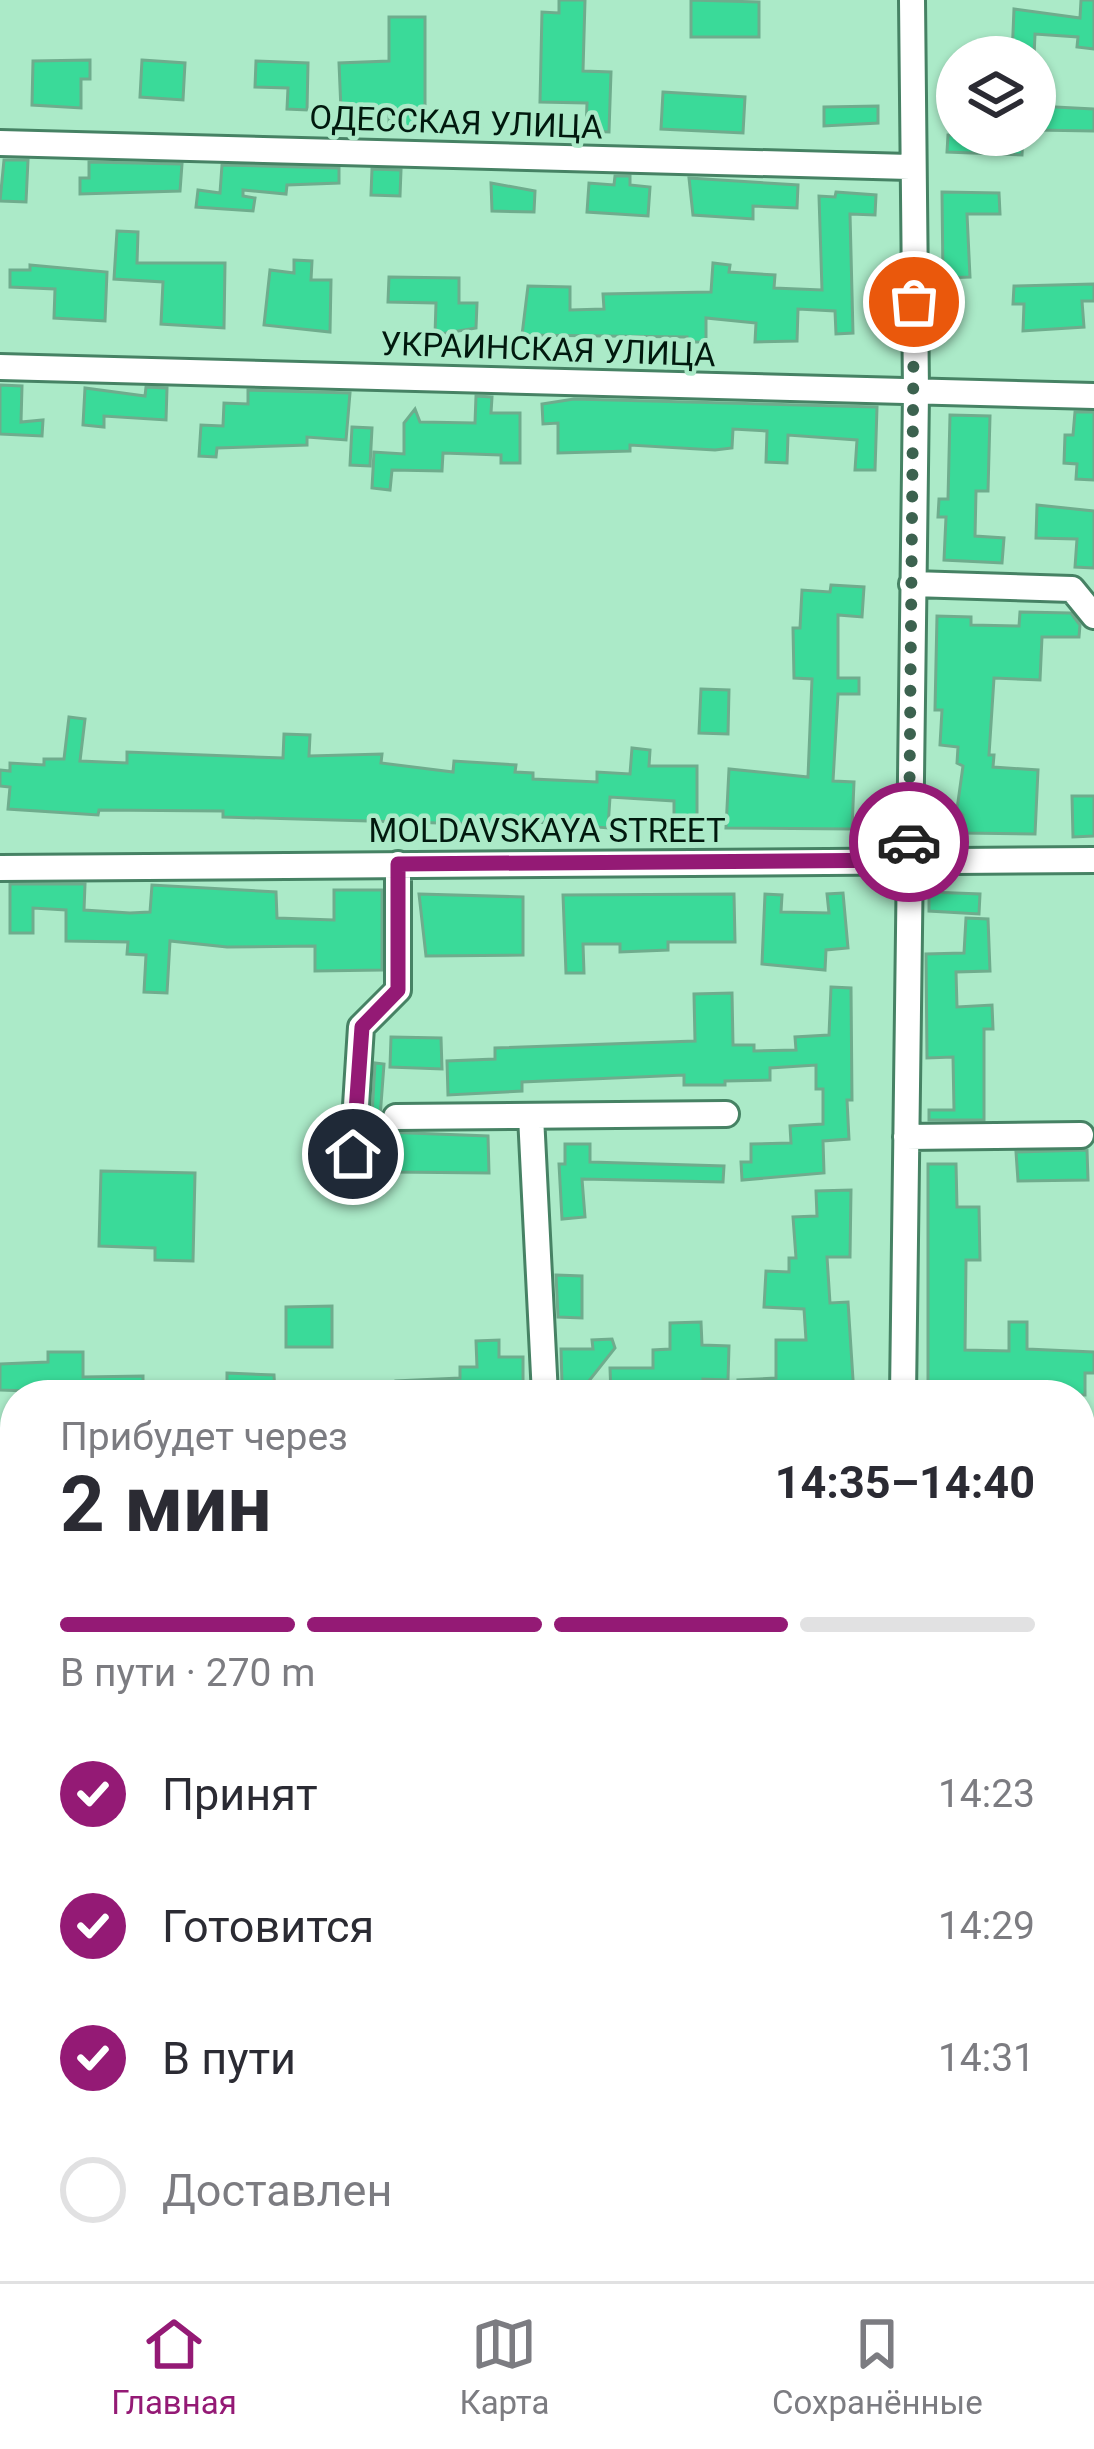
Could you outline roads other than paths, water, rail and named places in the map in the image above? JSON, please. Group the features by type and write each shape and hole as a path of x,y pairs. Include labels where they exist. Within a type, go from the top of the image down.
{"street":[{"path":"903,1380 916,392 910,167 912,0"},
{"name":"ОДЕССКАЯ УЛИЦА","path":"0,143 910,167"},
{"name":"УКРАИНСКАЯ УЛИЦА","path":"0,367 1094,396"},
{"path":"912,584 1072,590 1094,616"},
{"name":"MOLDAVSKAYA STREET","path":"0,868 1094,860"},
{"path":"353,1154 362,1027 398,990 398,864"},
{"path":"396,1117 726,1114"},
{"path":"531,1116 544,1380"},
{"path":"906,1137 1081,1135"}]}
